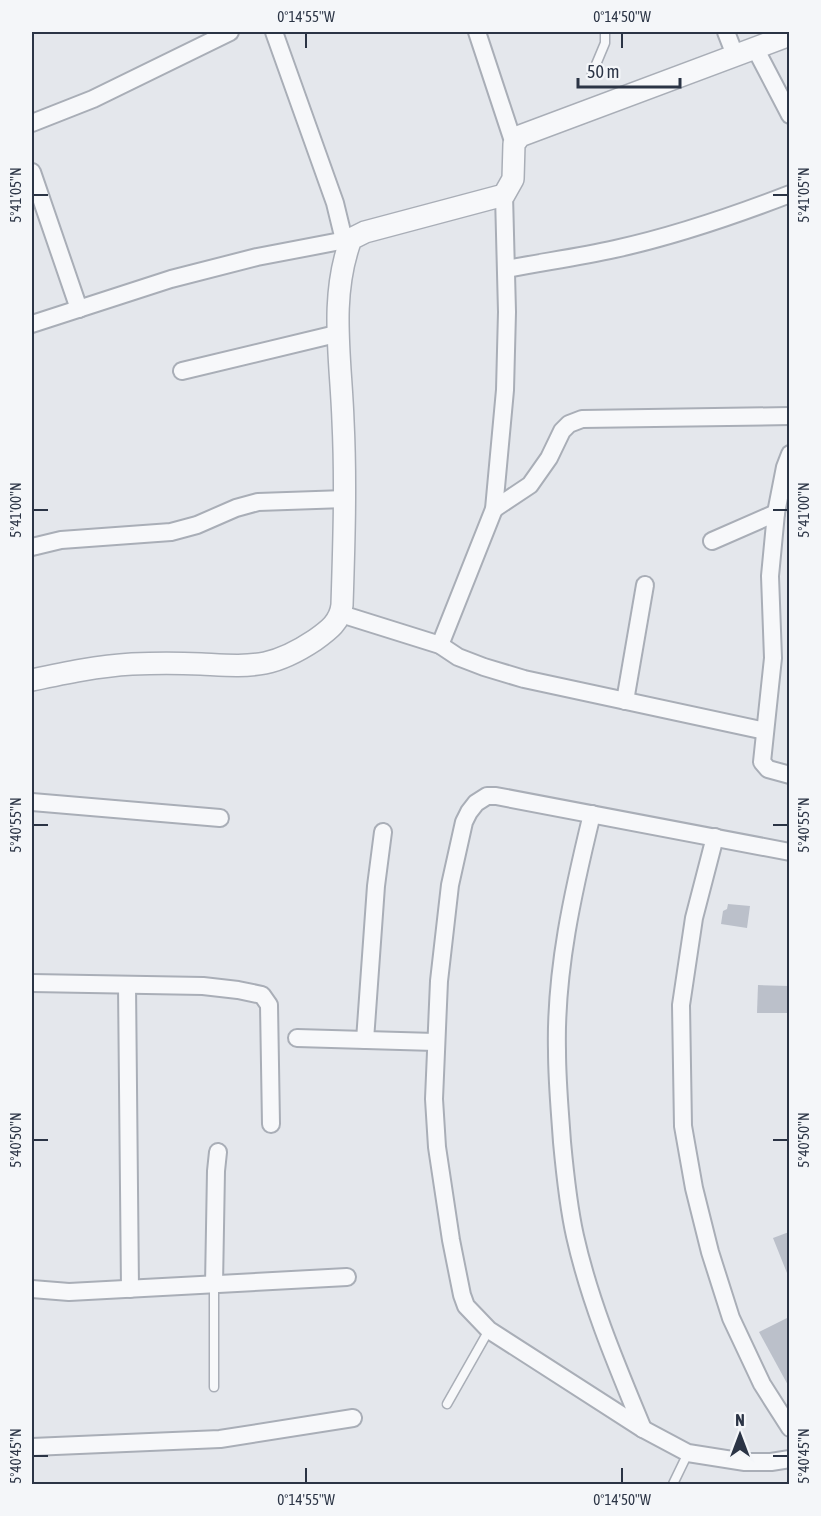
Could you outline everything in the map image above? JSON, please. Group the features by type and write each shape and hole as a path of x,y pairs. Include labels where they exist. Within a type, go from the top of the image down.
{"street":[{"path":"32,123 93,99 231,32"},
{"path":"32,680 76,670 130,664 244,666 266,663 306,646 334,625 341,614 345,499 343,419 336,334 341,268 348,239 274,32"},
{"path":"440,645 494,509 505,390 507,269 504,195 513,179 514,144 477,32"},
{"path":"726,32 735,55"},
{"path":"514,144 520,136 555,122 789,35"},
{"path":"755,48 789,115"},
{"path":"32,172 80,309"},
{"path":"507,269 646,242 789,194"},
{"path":"32,324 171,279 257,257 348,239 365,232 504,195"},
{"path":"182,371 336,334"},
{"path":"494,509 530,485 549,458 562,430 569,424 582,419 789,416"},
{"path":"789,454 776,513 770,576 773,658 762,762 768,769 789,775"},
{"path":"32,547 61,540 171,532 197,525 236,508 258,502 345,499"},
{"path":"712,541 776,513"},
{"path":"625,701 645,585"},
{"path":"341,614 440,645 458,657 524,679 765,731"},
{"path":"789,852 496,796 480,799 464,822 450,885 439,981 434,1099 437,1147 462,1295 466,1306 489,1330 643,1429 688,1453 745,1462 789,1459"},
{"path":"32,802 220,818"},
{"path":"592,814 569,915 563,958 556,1050 560,1116 569,1209 581,1262 608,1344 643,1429"},
{"path":"365,1040 376,886 383,832"},
{"path":"715,837 694,918 681,1005 683,1126 694,1188 710,1252 731,1318 762,1384 789,1428"},
{"path":"32,983 212,987 262,996 269,1005 271,1124"},
{"path":"127,985 130,1289"},
{"path":"297,1038 435,1042"},
{"path":"214,1285 218,1152"},
{"path":"32,1289 69,1292 347,1277"},
{"path":"32,1447 220,1440 353,1418"}],"lane":[{"path":"592,74 605,43 605,32"},
{"path":"214,1285 214,1387"},
{"path":"447,1404 489,1330"},
{"path":"673,1485 688,1453"}],"building":[{"path":"728,904 750,906 747,928 721,924 723,911 727,909"},
{"path":"758,985 789,986 789,1013 757,1013"},
{"path":"789,1232 789,1278 773,1238"},
{"path":"789,1317 789,1387 759,1332"}]}
